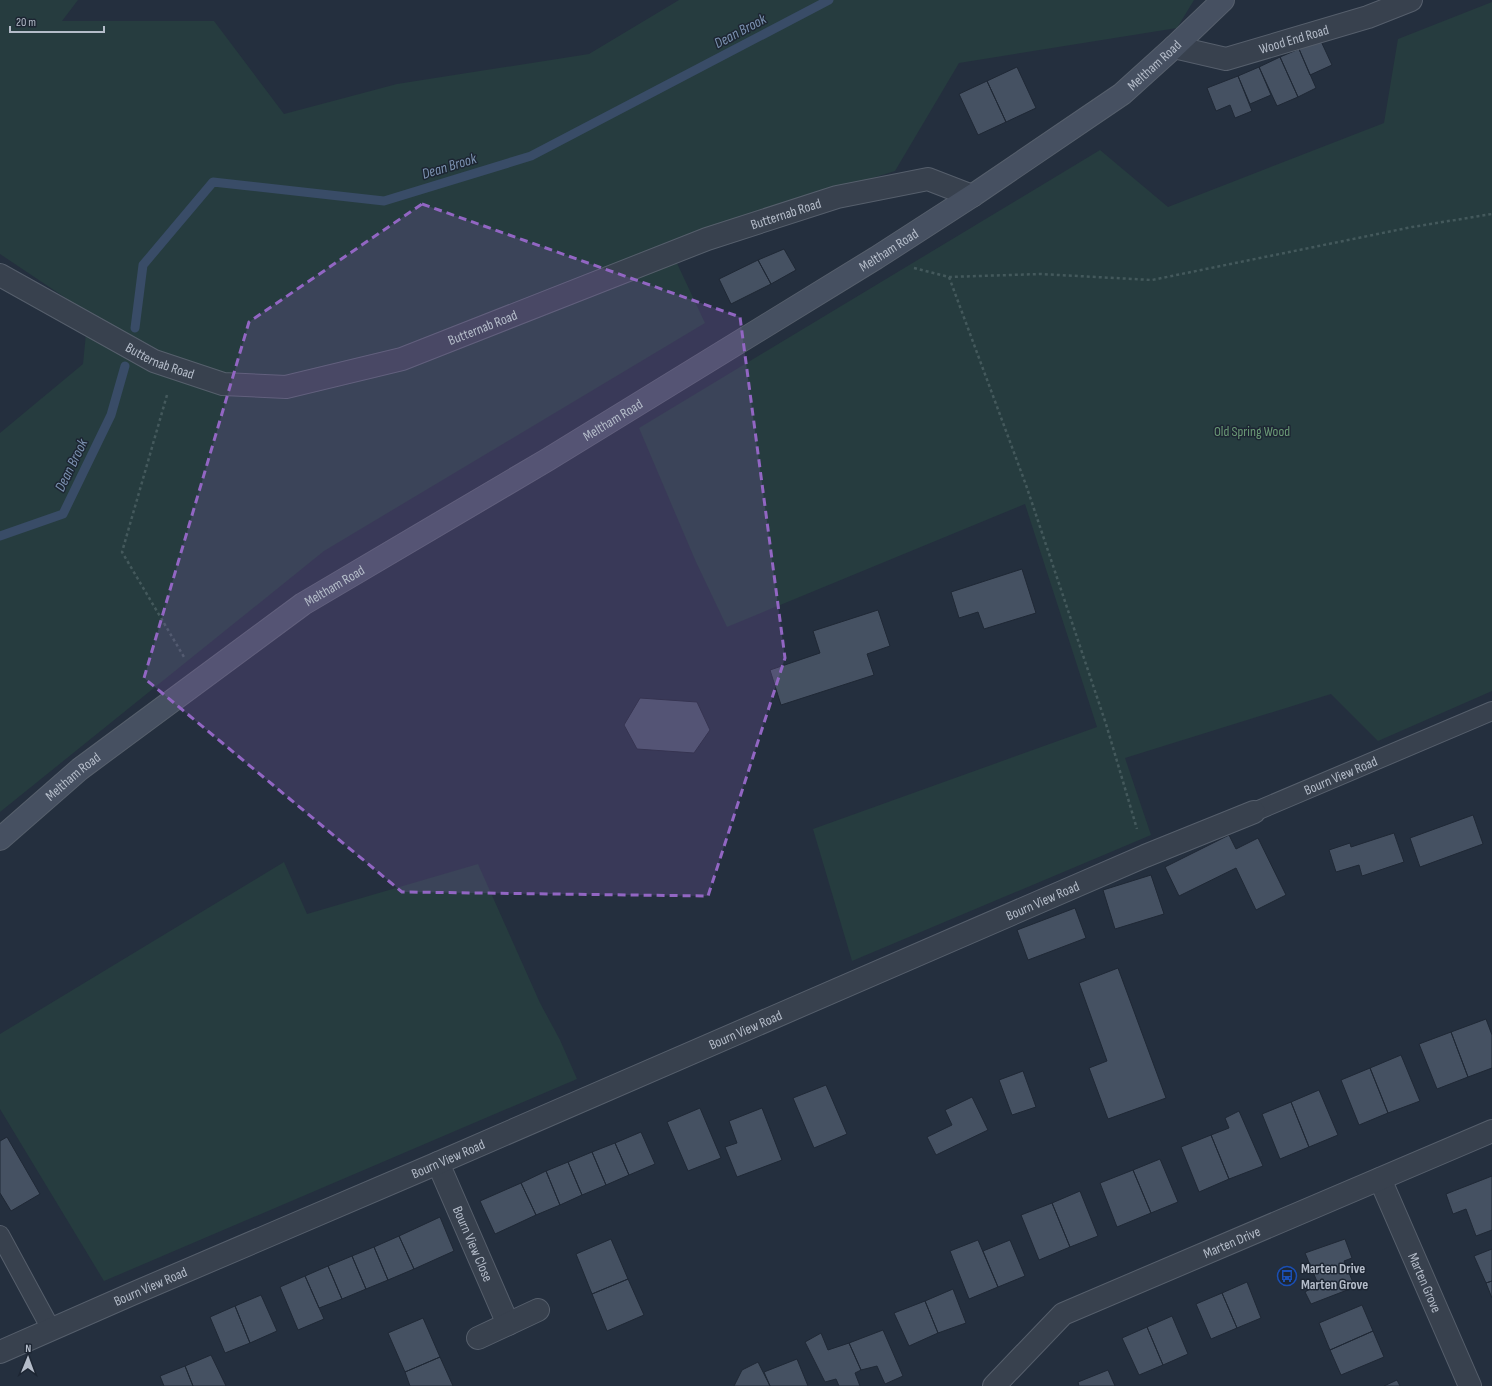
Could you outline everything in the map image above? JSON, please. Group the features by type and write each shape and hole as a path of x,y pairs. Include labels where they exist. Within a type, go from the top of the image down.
{"main road":[{"name":"Meltham Road","path":"0,839 80,769 303,604 547,460 876,258 972,196 1122,94 1223,0"}],"street":[{"name":"Wood End Road","path":"1174,47 1226,59 1368,17 1411,0"},
{"name":"Butternab Road","path":"0,275 154,361 222,384 286,387 402,359 707,239 837,197 928,179 972,196"},
{"name":"Bourn View Road","path":"0,1352 1145,856 1254,812"},
{"name":"Marten Drive","path":"994,1386 1063,1314 1492,1131"},
{"name":"Bourn View Close","path":"438,1163 508,1324"},
{"name":"Marten Grove","path":"1380,1179 1470,1386"},
{"path":"478,1338 538,1310"}],"lane":[{"name":"Bourn View Road","path":"1254,812 1492,711"},
{"path":"0,1235 51,1330"}],"path":[{"path":"876,258 949,277 1040,274 1152,280 1412,227 1492,214"},
{"path":"949,277 1026,485 1106,724 1145,856"},
{"path":"175,368 122,552 199,681"}],"highlighted area":[{"path":"422,204 740,317 785,658 708,896 402,892 144,678 249,322"}],"green space":[{"path":"0,0 78,0 62,21 214,21 284,114 397,84 589,54 679,0 1194,0 1177,28 959,63 895,171 667,242 705,323 324,551 0,812 0,433 83,364 88,313 0,254"},
{"name":"Old Spring Wood","path":"1492,2 1492,691 1378,741 1331,694 1125,758 1151,835 852,961 813,829 1097,727 1025,504 727,627 696,562 639,428 1100,150 1168,207 1384,123 1398,39"},
{"path":"284,862 307,914 478,864 540,1003 560,1040 577,1079 104,1281 0,1109 0,1034"}],"building":[{"path":"1320,39 1332,65 1310,75 1299,49"},
{"path":"1299,49 1316,88 1298,97 1280,57"},
{"path":"1280,57 1298,97 1277,106 1259,67"},
{"path":"1017,67 1036,108 1006,122 987,81"},
{"path":"1259,67 1271,95 1250,104 1238,76"},
{"path":"1238,76 1252,111 1235,118 1230,105 1216,111 1207,88"},
{"path":"987,81 1006,122 978,135 959,94"},
{"path":"784,249 796,270 771,284 758,260"},
{"path":"758,260 771,284 731,304 719,279"},
{"path":"1022,569 1036,613 984,629 978,612 959,618 951,592"},
{"path":"878,610 890,646 867,654 874,675 781,705 770,670 820,653 813,631"},
{"path":"640,698 697,702 710,730 694,753 637,749 624,725"},
{"path":"1473,815 1483,844 1420,867 1410,838"},
{"path":"1394,833 1404,862 1362,876 1359,865 1336,872 1329,850 1350,843 1351,847"},
{"path":"1229,835 1236,849 1258,838 1286,895 1256,910 1236,868 1179,896 1165,867"},
{"path":"1151,875 1164,914 1115,929 1103,890"},
{"path":"1075,908 1086,938 1028,960 1017,930"},
{"path":"1118,968 1166,1098 1108,1119 1089,1068 1107,1061 1079,983"},
{"path":"1486,1019 1492,1035 1492,1068 1468,1077 1451,1032"},
{"path":"1451,1032 1468,1077 1437,1089 1419,1044"},
{"path":"1401,1055 1420,1101 1388,1113 1370,1068"},
{"path":"1370,1068 1388,1113 1359,1125 1341,1080"},
{"path":"1023,1071 1036,1107 1012,1115 999,1080"},
{"path":"826,1085 847,1134 814,1148 793,1098"},
{"path":"1319,1090 1338,1135 1309,1147 1291,1102"},
{"path":"972,1097 988,1130 936,1155 927,1137 952,1125 945,1110"},
{"path":"1291,1102 1309,1147 1280,1159 1262,1114"},
{"path":"700,1108 721,1158 688,1171 667,1122"},
{"path":"762,1108 782,1160 737,1177 725,1147 737,1143 729,1121"},
{"path":"1239,1111 1263,1166 1229,1179 1211,1135 1229,1128 1225,1118"},
{"path":"641,1132 655,1164 629,1175 615,1143"},
{"path":"1211,1135 1229,1179 1199,1192 1181,1147"},
{"path":"7,1137 40,1194 11,1211 0,1193 0,1141"},
{"path":"615,1143 629,1175 606,1185 592,1152"},
{"path":"592,1152 606,1185 582,1195 568,1162"},
{"path":"1160,1159 1178,1202 1151,1213 1133,1170"},
{"path":"568,1162 582,1195 560,1205 546,1171"},
{"path":"1133,1170 1151,1213 1117,1227 1100,1183"},
{"path":"546,1171 560,1205 536,1215 521,1183"},
{"path":"1492,1176 1492,1230 1476,1236 1466,1209 1453,1214 1446,1194"},
{"path":"521,1183 536,1215 495,1234 480,1201"},
{"path":"1080,1191 1098,1236 1070,1247 1052,1203"},
{"path":"1052,1203 1070,1247 1039,1260 1021,1215"},
{"path":"440,1217 454,1251 414,1269 399,1236"},
{"path":"399,1236 414,1269 388,1280 374,1247"},
{"path":"611,1239 628,1279 592,1294 576,1254"},
{"path":"1345,1239 1352,1258 1344,1261 1355,1287 1311,1304 1305,1292 1318,1284 1305,1253"},
{"path":"978,1240 998,1287 969,1299 950,1251"},
{"path":"1010,1240 1025,1276 998,1287 983,1251"},
{"path":"374,1247 388,1280 366,1289 352,1256"},
{"path":"1492,1249 1492,1281 1486,1283 1474,1256"},
{"path":"352,1256 366,1289 342,1299 328,1266"},
{"path":"328,1266 342,1299 319,1308 305,1276"},
{"path":"305,1276 324,1319 298,1330 280,1287"},
{"path":"628,1279 644,1315 607,1331 592,1294"},
{"path":"1492,1281 1492,1298 1486,1283"},
{"path":"1247,1282 1261,1318 1237,1328 1222,1293"},
{"path":"953,1289 966,1323 938,1333 925,1301"},
{"path":"1222,1293 1237,1328 1211,1339 1196,1304"},
{"path":"261,1295 277,1331 250,1343 235,1306"},
{"path":"925,1301 938,1333 909,1346 894,1313"},
{"path":"1362,1305 1373,1331 1330,1350 1319,1323"},
{"path":"235,1306 250,1343 225,1353 210,1317"},
{"path":"1172,1316 1188,1354 1163,1365 1147,1327"},
{"path":"423,1318 440,1357 405,1372 388,1333"},
{"path":"1147,1327 1163,1365 1139,1375 1122,1338"},
{"path":"883,1330 903,1376 885,1384 877,1366 861,1370 849,1343"},
{"path":"1373,1331 1384,1357 1341,1375 1330,1350"},
{"path":"821,1333 828,1350 849,1343 861,1370 855,1373 860,1386 839,1386 836,1379 825,1382 805,1342"},
{"path":"211,1355 226,1386 193,1386 185,1366"},
{"path":"440,1357 453,1386 410,1386 405,1372"},
{"path":"797,1359 808,1386 770,1386 764,1372"},
{"path":"758,1362 770,1386 734,1386 742,1370"},
{"path":"185,1366 193,1386 164,1386 160,1376"},
{"path":"1108,1370 1115,1386 1079,1386 1078,1382"},
{"path":"1397,1380 1400,1386 1384,1386"}],"waterway":[{"name":"Dean Brook","path":"135,328 143,265 213,182 384,201 531,156 829,0"},
{"name":"Dean Brook","path":"0,536 63,514 111,415 125,366"}],"place":[{"name":"Marten Drive Marten Grove","path":"1287,1276"}]}
